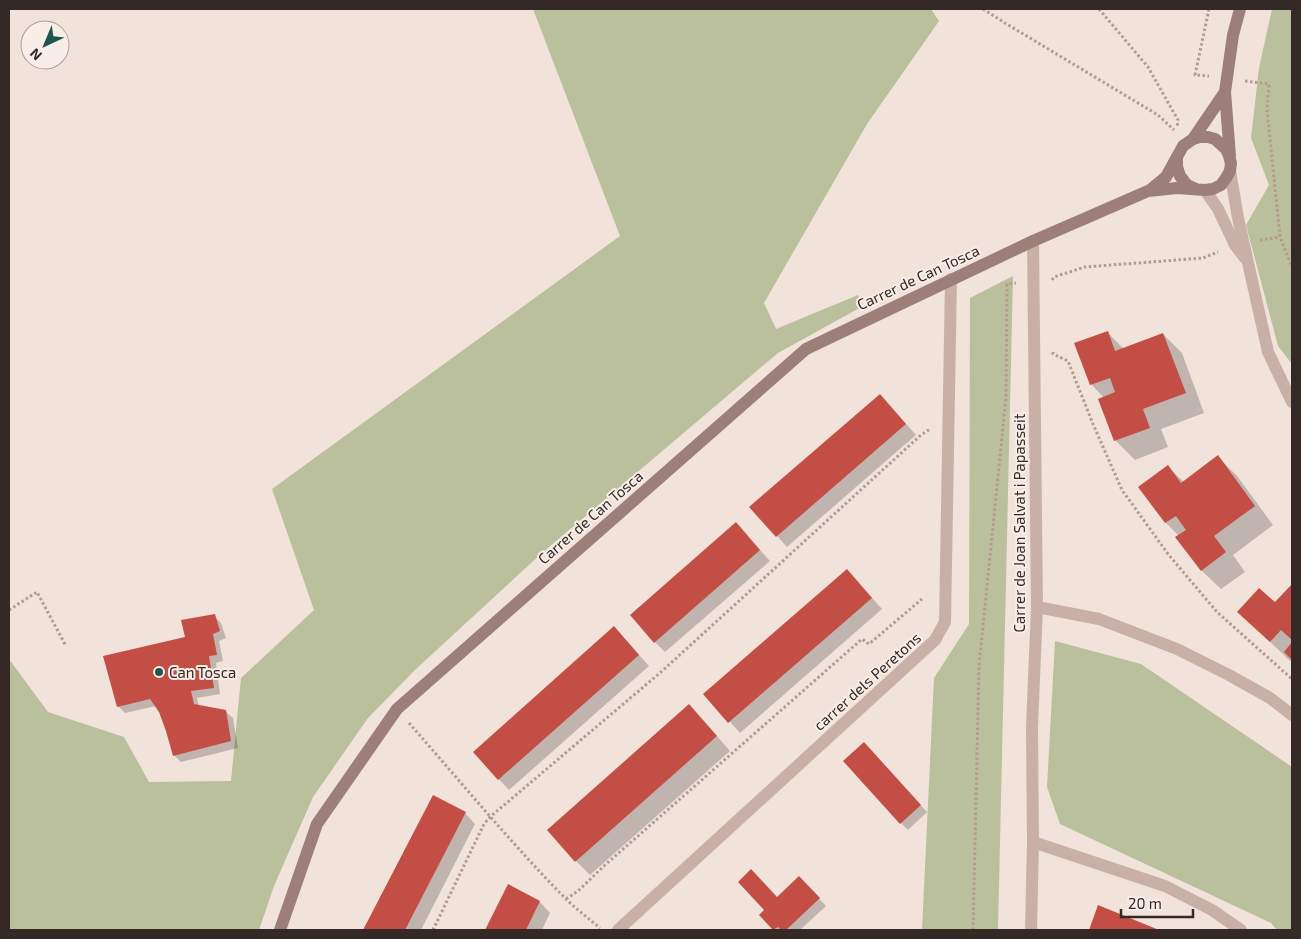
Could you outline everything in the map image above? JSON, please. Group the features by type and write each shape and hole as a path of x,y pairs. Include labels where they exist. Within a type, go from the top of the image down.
{"street":[{"path":"1239,244 1230,167 1225,92 1233,35 1240,9"},
{"path":"1193,139 1225,92"},
{"path":"1033,241 1148,192 1177,188 1213,189 1221,185 1230,167 1226,149 1215,139 1200,137 1193,139 1183,146 1166,177 1148,192"},
{"path":"1177,157 1177,167 1180,176 1187,185 1200,190 1218,210 1248,262 1268,352 1292,402"},
{"name":"Carrer de Can Tosca","path":"280,930 317,824 397,709 806,349 1033,241"},
{"name":"Carrer de Joan Salvat i Papasseit","path":"1031,930 1033,842 1032,726 1037,607 1033,241"},
{"name":"carrer dels Peretons","path":"618,930 935,640 945,622 951,279"},
{"path":"1037,607 1099,619 1177,649 1229,674 1262,693 1292,715"},
{"path":"1033,842 1165,886 1212,910 1241,930"}],"path":[{"path":"983,9 1158,115 1176,133 1178,120 1148,67 1099,9"},
{"path":"1209,9 1194,75 1269,84 1267,109 1280,237 1292,267"},
{"path":"973,930 979,666 1006,397 1007,284 1034,282 1050,284 1054,277 1085,267 1203,258 1239,244 1280,237"},
{"path":"1053,344 1053,354 1068,361 1122,490 1168,554 1217,612 1292,679"},
{"path":"432,930 484,824 490,817 661,672 921,435"},
{"path":"9,610 38,592 66,646"},
{"path":"566,899 578,891 605,865 862,639 869,644 922,599"},
{"path":"428,745 490,817 566,899 602,930"}],"green space":[{"path":"533,9 931,9 939,21 867,124 764,303 776,329 858,295 863,306 778,353 542,553 416,669 368,718 313,797 274,886 259,930 9,930 9,659 48,712 124,737 149,782 231,781 241,678 314,610 272,489 620,236"},
{"path":"1272,9 1292,9 1292,364 1278,346 1246,225 1269,185 1251,138 1259,68"},
{"path":"1013,276 998,930 922,930 934,678 969,624 970,298"},
{"path":"1055,641 1141,664 1292,767 1292,930 1277,930 1271,923 1060,824 1047,787"}],"building":[{"path":"1108,331 1115,351 1163,333 1186,393 1143,409 1150,428 1114,441 1098,399 1115,392 1110,378 1090,385 1074,343"},
{"path":"880,394 906,424 776,537 749,507"},
{"path":"1218,455 1255,506 1214,536 1226,552 1201,571 1175,537 1186,530 1176,516 1165,523 1138,487 1168,465 1181,483"},
{"path":"736,522 760,550 654,643 630,615"},
{"path":"847,569 872,598 728,723 703,694"},
{"path":"1292,584 1292,640 1281,630 1270,642 1237,612 1259,588 1275,602"},
{"name":"Can Tosca","path":"215,614 220,631 213,634 217,655 209,656 214,688 191,691 194,704 226,710 231,741 173,756 159,712 150,699 117,707 103,656 185,637 181,620"},
{"path":"614,626 639,655 498,780 473,752"},
{"path":"1292,642 1292,660 1284,652"},
{"path":"689,704 717,736 575,862 547,830"},
{"path":"864,742 921,805 900,824 843,761"},
{"path":"433,795 466,812 405,930 363,930"},
{"path":"751,869 777,897 799,876 820,898 786,930 781,930 778,927 773,930 759,915 764,910 738,882"},
{"path":"508,884 540,901 526,930 485,930"},
{"path":"1098,905 1159,930 1089,930"}],"place":[{"name":"Can Tosca","path":"159,672"}]}
